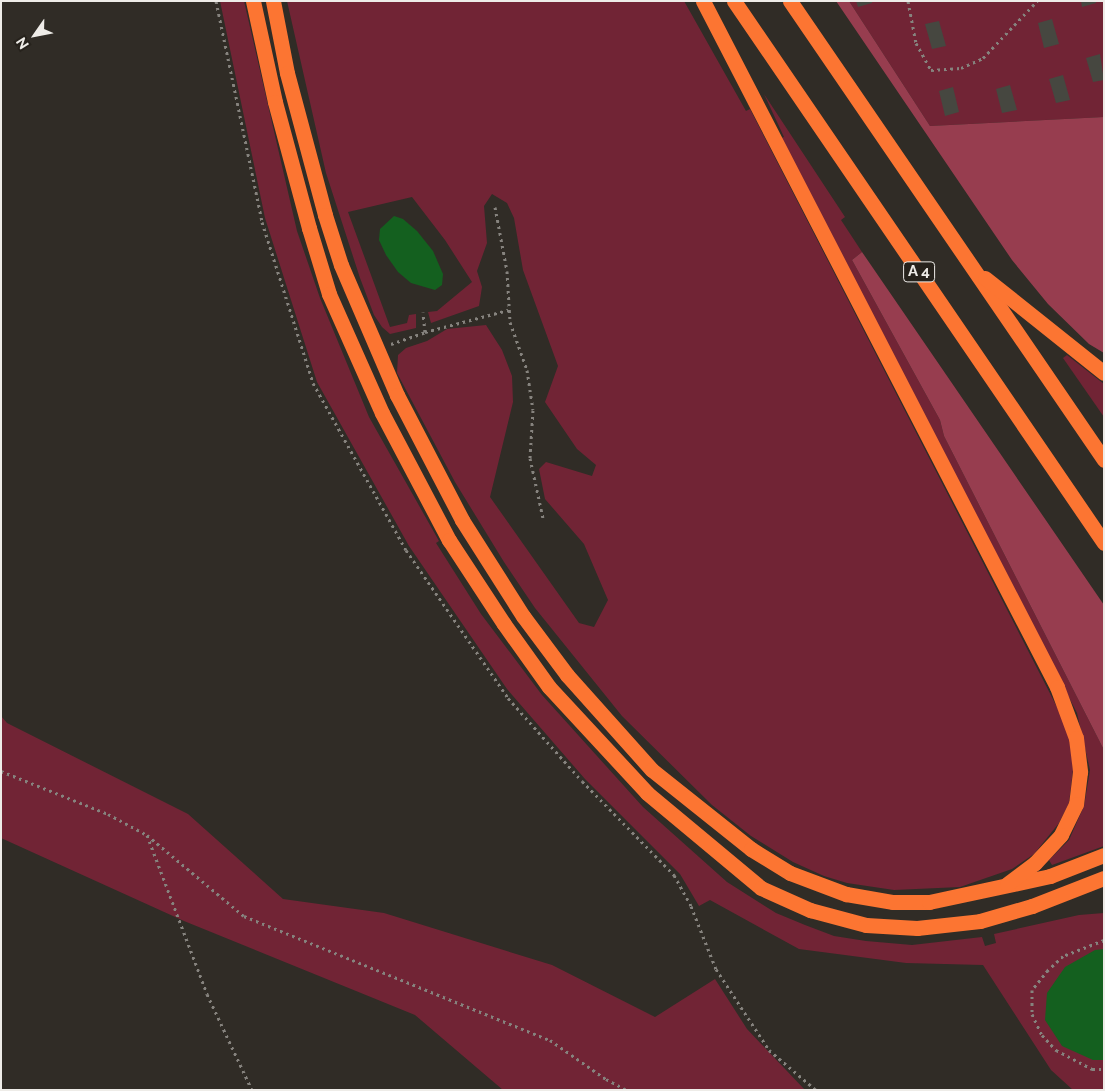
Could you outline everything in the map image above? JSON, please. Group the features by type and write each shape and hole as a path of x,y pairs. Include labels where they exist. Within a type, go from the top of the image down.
{"highway":[{"path":"254,1 282,129 324,275 382,413 449,540 549,687 647,794 736,870 760,888 810,910 866,925 941,926 980,921 1104,878"},
{"path":"273,1 287,73 325,215 375,349 458,512 522,616 567,675 667,783 751,849 790,873 846,894 893,902 929,902 1002,888 1050,876 1104,855"},
{"path":"703,1 1057,686 1076,738 1080,772 1076,804 1061,835 1035,863 1002,888"},
{"name":"A 4","path":"734,1 1104,544"},
{"path":"790,1 1104,460"},
{"path":"970,266 1104,373"},
{"path":"1082,886 1104,888"}],"path":[{"path":"908,1 916,43 931,70 961,68 983,58 1037,1"},
{"path":"1032,1 1033,6"},
{"path":"494,207 507,271 508,310 527,370 533,410 530,458 543,518"},
{"path":"375,349 426,332 508,310"},
{"path":"423,312 426,332"},
{"path":"1,771 108,814 147,835 244,916 550,1040 606,1079 627,1090"},
{"path":"147,835 207,994 252,1090"},
{"path":"1104,940 1063,956 1048,970 1032,990 1032,1014 1042,1035 1056,1050 1092,1069 1104,1069"}],"shaded area":[{"path":"220,1 244,1 297,231 320,298 369,417 439,541 436,543 481,614 542,695 643,807 727,882 776,913 805,925 834,936 866,941 912,945 982,937 985,946 996,943 994,934 1079,915 1104,913 1104,1090 1073,1090 1051,1070 983,965 906,963 799,949 710,900 699,906 680,874 585,779 507,689 409,546 317,382 265,218"},
{"path":"287,1 684,1 746,111 750,109 1059,711 1070,738 1073,770 1069,803 1059,823 1034,854 1012,869 960,887 894,890 847,883 824,876 793,862 751,836 712,805 622,716 535,608 504,562 455,482 397,373 398,355 406,348 427,341 447,329 486,325 502,350 512,376 513,402 490,497 579,623 594,627 608,600 584,544 545,499 539,469 546,462 592,476 596,465 577,449 545,402 558,366 523,270 514,218 507,203 492,194 484,206 487,243 477,271 482,287 479,306 431,323 428,312 437,311 472,282 445,240 412,197 348,212 390,327 407,323 409,315 416,314 416,328 390,334 382,327 374,315 360,278 326,173"},
{"path":"836,1 849,1 930,126 1104,117 1104,353 1089,344 1048,304 1012,260"},
{"path":"849,1 1104,1 1104,117 930,126"},
{"path":"764,94 845,217 841,220 862,252 852,260 940,420 944,436 1104,750 1104,846 1052,865 1049,860 1069,840 1084,806 1090,770 1077,713 781,138 784,137"},
{"path":"394,216 403,219 417,231 433,251 443,274 442,285 435,290 411,283 398,272 386,255 379,240 380,229"},
{"path":"862,252 1104,605 1104,750 944,436 940,420 852,260"},
{"path":"1067,355 1104,384 1104,417 1063,358"},
{"path":"1,716 7,723 188,814 283,899 384,913 552,965 655,1017 715,979 747,1029 805,1090 503,1090 415,1015 184,921 1,838"},
{"path":"1104,949 1104,1060 1093,1060 1062,1046 1045,1020 1047,993 1065,967 1095,950"}],"building":[{"path":"856,1 872,1 872,3 858,7"},
{"path":"1081,1 1096,1 1096,3 1082,7"},
{"path":"1052,19 1059,44 1044,48 1038,23"},
{"path":"939,21 946,46 932,49 925,24"},
{"path":"1100,54 1104,80 1093,82 1086,58"},
{"path":"1063,75 1070,100 1056,103 1049,79"},
{"path":"1010,85 1017,110 1002,113 996,89"},
{"path":"953,87 959,112 945,116 939,91"}]}
